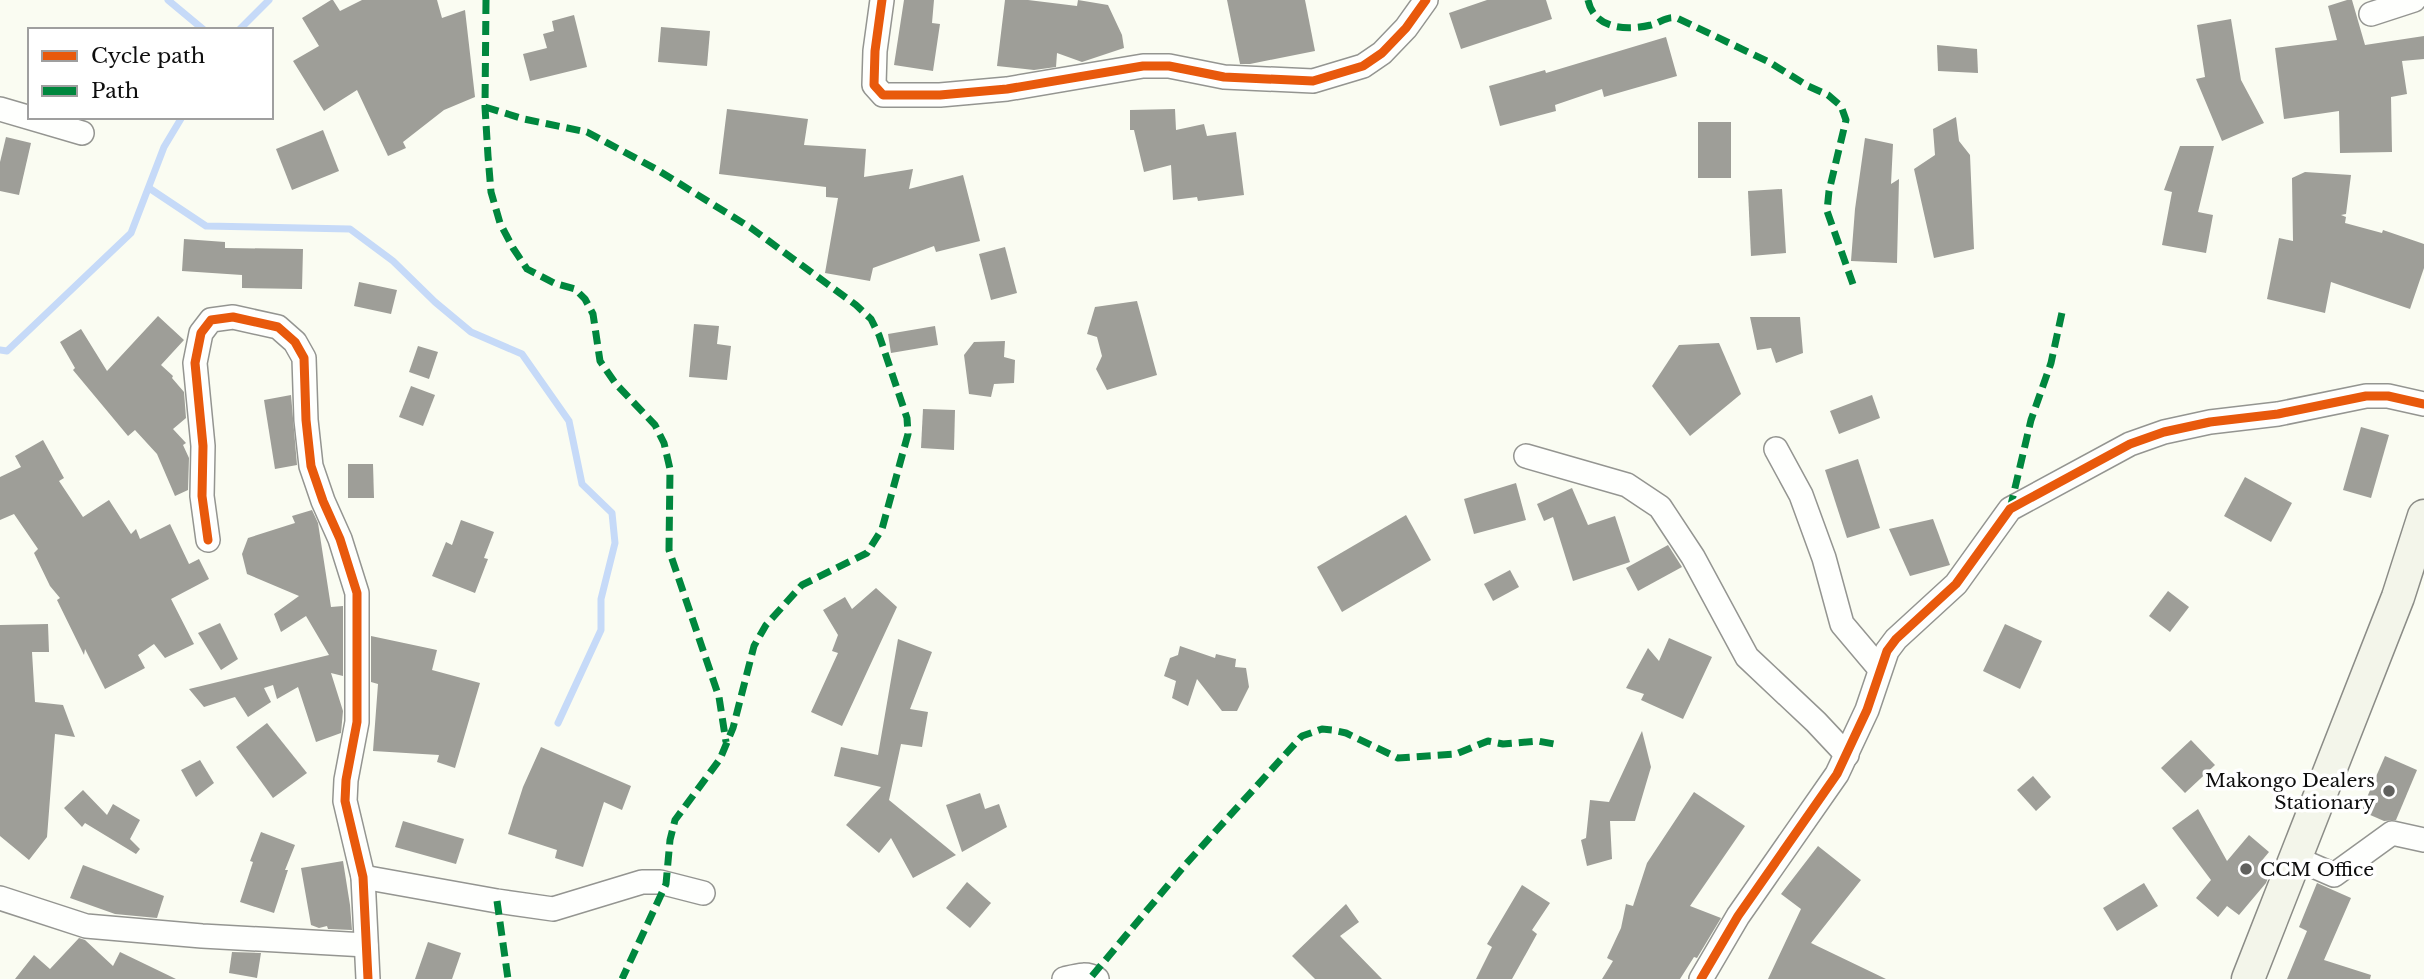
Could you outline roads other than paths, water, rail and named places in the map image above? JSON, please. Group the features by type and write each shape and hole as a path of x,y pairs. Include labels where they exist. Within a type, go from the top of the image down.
{"street":[{"path":"882,0 875,51 874,85 883,95 940,95 1007,89 1143,66 1169,66 1224,77 1313,81 1363,65 1382,53 1406,28 1426,0"},
{"path":"2371,14 2414,0"},
{"path":"0,109 28,117"},
{"path":"34,119 82,133"},
{"path":"208,540 202,496 203,446 195,363 201,333 211,320 233,317 259,321 278,327 295,342 304,358 311,466 340,539 357,593 357,722 346,780 345,801 363,877 368,979"},
{"path":"1701,979 1738,916 1837,774 1867,710 1880,669 1896,639 1956,584 2010,509 2130,444 2164,432 2210,422 2278,414 2366,396 2388,396 2424,404"},
{"path":"1776,449 1806,508 1824,558 1842,624 1880,669"},
{"path":"1525,456 1628,485 1660,507 1693,557 1747,657 1847,755"},
{"path":"2248,979 2398,597 2424,516"},
{"path":"2295,858 2334,875 2392,833 2424,840"},
{"path":"363,877 553,909 642,882 660,882 703,893"},
{"path":"0,898 86,926 202,936 366,945"},
{"path":"1064,979 1080,974 1091,975 1097,979"}],"waterway":[{"path":"168,0 202,28"},
{"path":"241,28 269,0"},
{"path":"0,350 7,351 131,233 164,147 181,119"},
{"path":"149,188 206,226 350,229 393,261 471,332 522,354 569,421 582,484 612,513 615,543 601,599 601,630 558,723"}],"place":[{"name":"Makongo Dealers Stationary","path":"2389,791"},
{"name":"CCM Office","path":"2246,869"}]}
